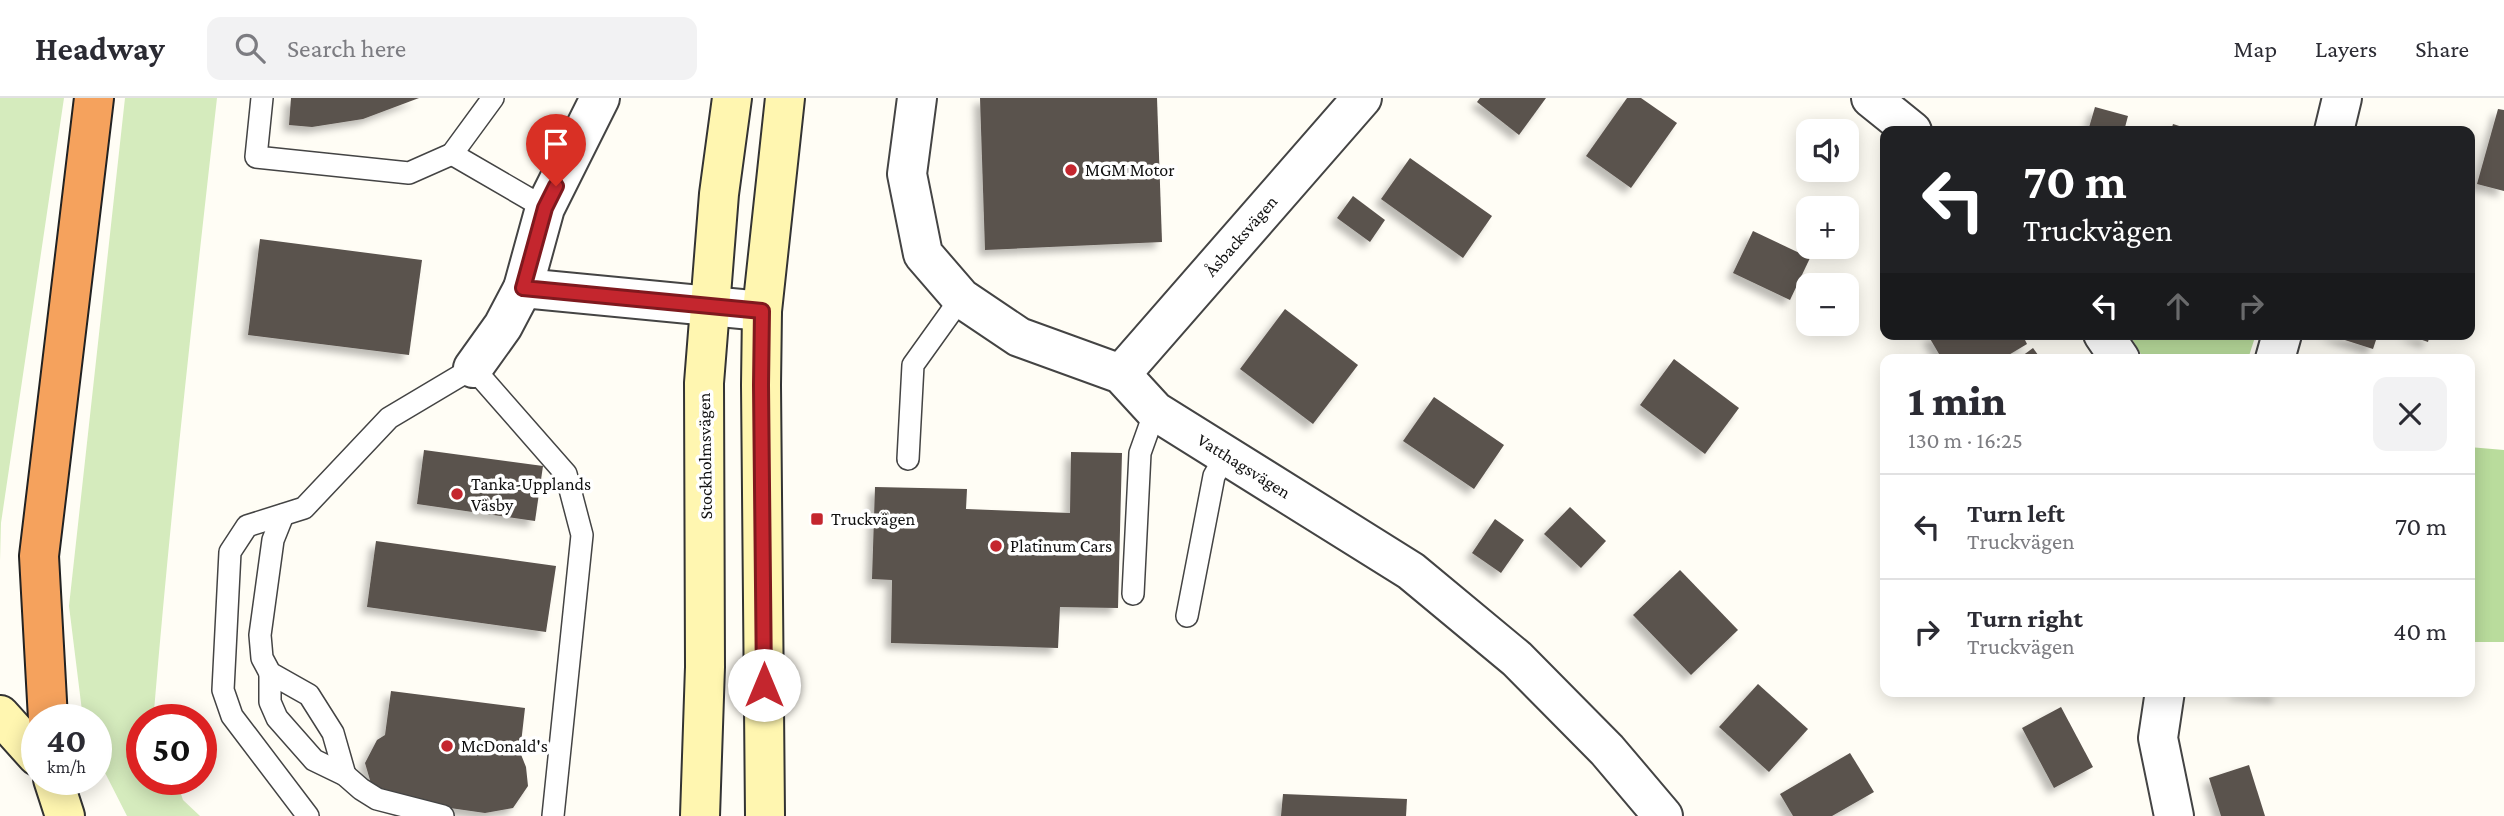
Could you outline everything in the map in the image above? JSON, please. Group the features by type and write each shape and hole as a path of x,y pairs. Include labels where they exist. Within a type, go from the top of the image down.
{"highway":[{"path":"47,704 39,556 94,98"}],"main road":[{"name":"Stockholmsvägen","path":"700,816 705,667 704,383 708,306 719,194 732,98"},
{"path":"765,816 762,311 785,98"},
{"path":"0,715 21,738"},
{"path":"58,795 65,816"}],"street":[{"path":"473,368 503,326 523,288 545,208 600,98"},
{"name":"Vatthagsvägen","path":"917,98 907,174 923,254 961,298 1019,337 1121,374 1155,411 1411,571 1517,659 1607,751 1663,816"},
{"name":"Åsbacksvägen","path":"1121,374 1362,98"},
{"path":"1871,98 1906,126"},
{"path":"2335,126 2342,98"},
{"path":"523,288 762,311"},
{"path":"2164,697 2158,738 2174,816"}],"lane":[{"path":"262,98 256,157 409,173 452,154 493,98"},
{"path":"452,154 545,208"},
{"path":"908,459 913,365 961,298"},
{"path":"308,816 232,716 223,690 230,552 247,526 304,508 389,418 473,368 566,474 582,535 553,816"},
{"path":"1133,594 1140,453 1155,411"},
{"path":"1187,616 1213,476 1226,456"},
{"path":"283,515 273,540 260,635 262,658 270,673 270,702 277,718 314,760 345,775 360,789 377,799 443,816"},
{"path":"270,673 309,695 333,733 345,775"}],"green space":[{"path":"0,98 64,98 1,523 0,561"},
{"path":"125,98 217,98 191,328 155,704 126,704 126,795 181,795 200,816 127,816 112,786 112,704 81,704 69,606"},
{"path":"2133,340 2254,340 2250,354 2141,354"},
{"path":"2475,448 2504,450 2504,642 2475,642"}],"building":[{"path":"291,98 419,98 363,119 312,127 289,125"},
{"name":"MGM Motor","path":"980,98 1157,98 1162,242 985,250"},
{"path":"1480,98 1546,98 1519,135 1477,102"},
{"path":"1627,98 1641,98 1677,123 1631,188 1586,156"},
{"path":"2095,107 2128,116 2125,126 2089,126"},
{"path":"2498,109 2504,110 2504,191 2477,184"},
{"path":"1410,158 1492,216 1463,258 1381,199"},
{"path":"1353,196 1385,220 1370,242 1337,218"},
{"path":"1753,231 1796,251 1796,259 1810,259 1803,273 1796,273 1796,287 1790,300 1733,273"},
{"path":"260,239 422,260 409,355 248,335"},
{"path":"1285,309 1358,365 1313,424 1240,369"},
{"path":"1931,340 2025,340 2027,344 2010,354 1939,354"},
{"path":"2345,340 2376,340 2373,349"},
{"path":"2033,348 2037,354 2025,354"},
{"path":"1674,359 1739,408 1705,454 1640,405"},
{"path":"1434,397 1504,445 1474,489 1403,441"},
{"path":"424,450 543,466 535,521 417,504"},
{"name":"Platinum Cars","path":"1071,452 1122,453 1118,608 1060,607 1058,648 891,643 892,580 872,579 875,487 967,489 966,509 1070,513"},
{"path":"1570,507 1606,541 1581,568 1544,534"},
{"path":"1495,519 1524,540 1501,573 1472,553"},
{"path":"376,541 556,566 546,632 367,607"},
{"path":"1680,570 1738,630 1691,675 1633,615"},
{"path":"1758,684 1808,729 1769,772 1719,727"},
{"name":"McDonald's","path":"391,691 525,708 520,752 526,767 528,786 513,808 485,813 394,800 372,787 365,763 377,740 385,735"},
{"path":"2061,707 2093,767 2054,788 2022,728"},
{"path":"1850,753 1874,792 1832,816 1793,816 1780,794"},
{"path":"2249,765 2265,816 2221,816 2209,778"},
{"path":"1283,794 1407,799 1406,816 1281,816"}],"place":[{"name":"MGM Motor","path":"1071,170"},
{"name":"Tanka-Upplands Väsby","path":"457,494"},
{"name":"Truckvägen","path":"817,519"},
{"name":"Platinum Cars","path":"996,546"},
{"name":"McDonald's","path":"447,746"}],"route":[{"path":"556,186 545,208 523,288 762,311 764,685"}]}
